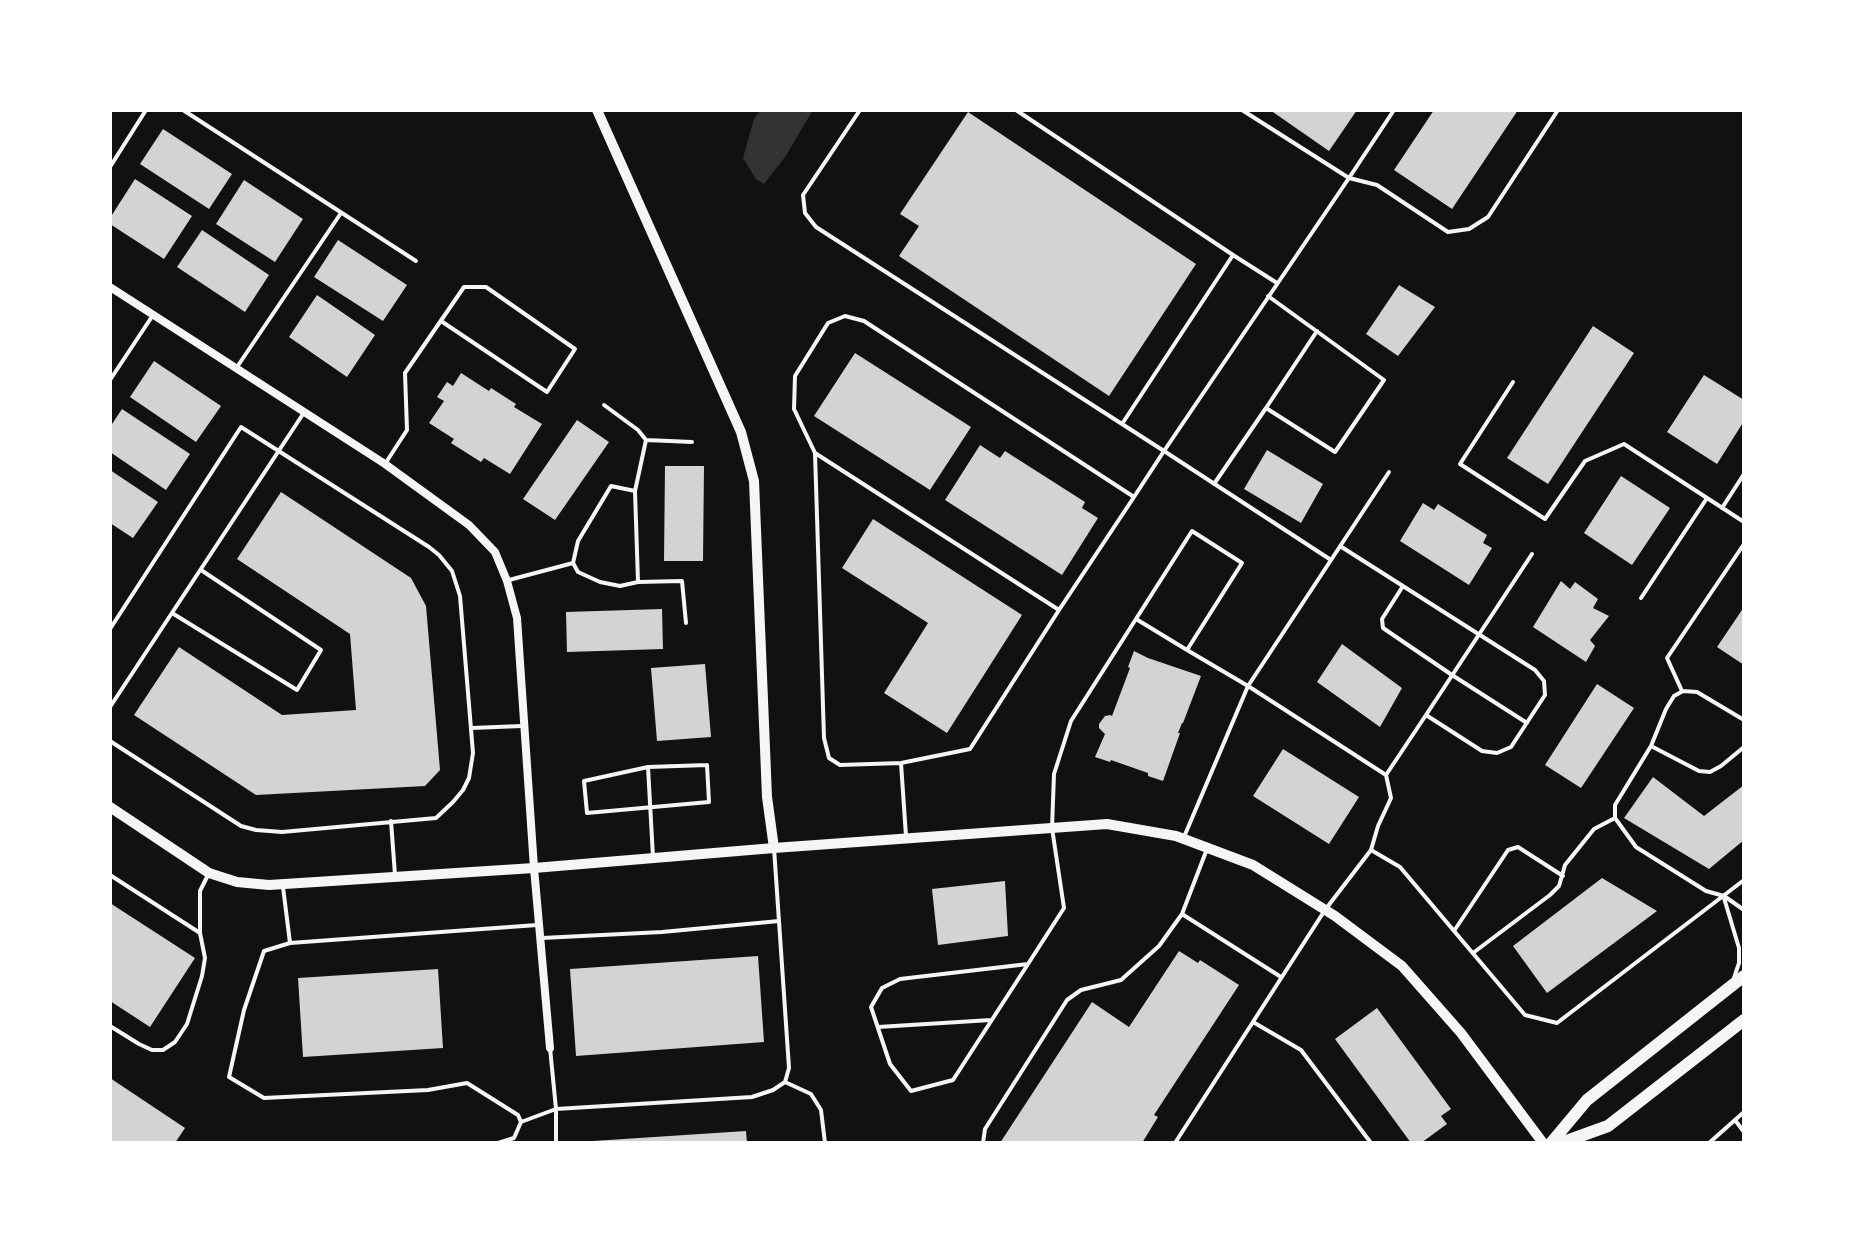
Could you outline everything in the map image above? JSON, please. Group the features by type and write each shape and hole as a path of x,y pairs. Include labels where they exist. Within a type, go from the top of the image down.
{"main road":[{"path":"1551,1143 1587,1100 1744,976"},
{"path":"1561,1143 1608,1126 1744,1020"}],"street":[{"path":"597,110 730,405 754,481 766,784 774,848"},
{"path":"110,287 385,464 469,525 495,552 517,618 550,1048"},
{"path":"110,807 209,873 237,882 269,885 1107,824 1183,839 1253,865 1325,910 1402,966 1461,1033 1543,1143"}],"lane":[{"path":"110,167 146,110"},
{"path":"183,110 416,261"},
{"path":"860,110 803,195 805,213 816,227 1331,560"},
{"path":"1016,110 1277,283"},
{"path":"1242,110 1349,178 1377,185 1448,232 1469,229 1488,217 1558,110"},
{"path":"1134,497 864,321 845,316 828,323 795,376 794,409 815,453 824,738 829,758 840,765 901,763 970,749 1164,451 1394,110"},
{"path":"236,368 341,213"},
{"path":"1122,424 1233,255"},
{"path":"385,464 407,430 405,373 464,287 486,287 575,349 547,392 441,321"},
{"path":"1266,408 1335,452 1384,380 1268,296"},
{"path":"110,380 153,315"},
{"path":"1214,484 1317,331"},
{"path":"1513,382 1460,464 1545,519 1585,461 1624,444 1744,522"},
{"path":"604,405 638,430 646,440 692,442"},
{"path":"110,707 305,412"},
{"path":"110,629 241,427 429,547 452,571 460,596 473,753 469,778 463,790 436,818 282,832 241,826 110,741"},
{"path":"638,582 635,491 646,440"},
{"path":"815,453 1059,610"},
{"path":"1183,839 1248,686 1389,472"},
{"path":"1722,508 1744,474"},
{"path":"635,491 611,486 578,541 573,563 578,572 600,582 620,586 638,582 682,581 686,623"},
{"path":"1641,598 1707,498"},
{"path":"1028,964 900,979 882,988 871,1007 890,1064 911,1091 953,1080 991,1020 1028,964 1064,908 1052,828 1054,774 1071,721 1192,531 1242,563 1187,650"},
{"path":"1683,691 1667,658 1744,544"},
{"path":"1340,546 1535,670 1544,681 1545,695 1527,723 1511,747 1497,753 1482,751 1426,715"},
{"path":"1386,775 1532,554"},
{"path":"507,581 573,563"},
{"path":"172,613 297,690 321,650 201,570"},
{"path":"1403,586 1382,619 1383,628 1527,723"},
{"path":"1136,619 1248,686 1386,775 1391,798 1371,850 1325,910 1175,1143"},
{"path":"1744,720 1697,692 1683,691 1674,696 1651,746 1615,805 1615,818 1636,847 1706,891 1724,896 1744,910"},
{"path":"472,728 525,726"},
{"path":"1651,746 1699,771 1710,772 1744,747"},
{"path":"901,763 906,839"},
{"path":"707,765 709,802 587,813 584,781 648,767 707,765"},
{"path":"648,767 653,858"},
{"path":"1473,953 1550,895 1559,886 1565,865 1594,829 1615,818"},
{"path":"391,821 395,877"},
{"path":"1454,931 1508,850 1518,847 1563,876"},
{"path":"498,1143 514,1138 521,1122 556,1109 752,1097 785,1082 789,1068 774,848"},
{"path":"983,1143 985,1129 1067,1000 1081,990 1121,980 1159,946 1182,914 1207,848"},
{"path":"1371,850 1400,867 1525,1015 1557,1023 1744,880"},
{"path":"110,1026 152,1050 163,1050 175,1042 187,1024 205,958 200,933 200,891 209,873"},
{"path":"110,875 200,933"},
{"path":"283,884 290,943"},
{"path":"1724,896 1739,948 1739,963 1731,986"},
{"path":"1182,914 1281,977"},
{"path":"540,939 779,921"},
{"path":"521,1122 518,1115 467,1083 428,1090 264,1098 229,1077 244,1010 264,951 290,943 539,925"},
{"path":"878,1027 991,1020"},
{"path":"1253,1022 1301,1050 1371,1143"},
{"path":"550,1048 556,1143"},
{"path":"785,1082 811,1094 821,1110 825,1143"},
{"path":"1709,1143 1744,1112"},
{"path":"1735,1120 1744,1132"}],"shaded area":[{"path":"761,110 813,110 785,157 764,184 756,179 743,158 754,119"}],"building":[{"path":"1270,110 1357,110 1329,151"},
{"path":"1434,110 1518,110 1452,209 1394,170"},
{"path":"968,112 1196,264 1109,396 899,256 919,226 900,214"},
{"path":"163,129 232,174 209,209 140,164"},
{"path":"135,179 192,216 164,259 110,224 110,218"},
{"path":"244,180 303,219 275,262 216,224"},
{"path":"202,230 269,275 245,312 177,267"},
{"path":"338,240 407,285 383,321 314,277"},
{"path":"1399,285 1435,307 1398,356 1366,334"},
{"path":"317,295 375,335 347,377 289,337"},
{"path":"1593,326 1634,353 1548,484 1507,458"},
{"path":"855,353 971,427 930,490 814,416"},
{"path":"154,361 221,406 196,442 130,397"},
{"path":"461,373 489,391 491,388 542,424 510,474 484,458 481,462 451,443 454,439 429,423 444,401 437,397 447,382 453,386"},
{"path":"1704,375 1744,400 1744,421 1717,464 1667,432"},
{"path":"122,409 190,454 166,490 110,452 110,427"},
{"path":"577,420 609,442 555,520 523,499"},
{"path":"980,445 1000,458 1005,451 1085,502 1082,508 1098,518 1062,575 945,500"},
{"path":"1267,450 1323,484 1301,523 1244,489"},
{"path":"665,466 704,466 703,561 664,561"},
{"path":"110,470 158,502 133,538 110,523"},
{"path":"1621,476 1670,508 1632,565 1584,533"},
{"path":"281,492 411,578 426,606 440,770 425,786 256,795 134,715 179,647 282,715 356,710 350,634 237,559"},
{"path":"1423,503 1434,510 1438,504 1487,535 1483,543 1492,548 1469,585 1400,541"},
{"path":"873,519 1022,615 947,733 884,693 928,623 842,568"},
{"path":"1561,581 1570,589 1575,582 1598,599 1593,608 1609,616 1590,640 1595,646 1586,662 1533,627"},
{"path":"1744,607 1744,665 1717,647"},
{"path":"662,609 663,649 567,652 566,612"},
{"path":"1342,644 1402,688 1380,727 1317,682"},
{"path":"1134,651 1201,676 1163,781 1148,776 1148,773 1095,757 1105,734 1099,724 1105,716 1112,716"},
{"path":"705,664 711,737 657,741 651,668"},
{"path":"1597,684 1634,708 1581,788 1545,765"},
{"path":"1283,749 1359,797 1329,844 1253,796"},
{"path":"1653,777 1704,816 1744,785 1744,840 1709,869 1624,818"},
{"path":"1602,878 1657,911 1547,993 1513,946"},
{"path":"1005,881 1008,936 938,945 932,889"},
{"path":"110,903 195,958 150,1027 110,1001"},
{"path":"1179,951 1198,963 1200,960 1239,985 1154,1115 1158,1117 1142,1143 1000,1143 1092,1002 1129,1027"},
{"path":"758,956 764,1042 576,1056 570,969"},
{"path":"438,969 443,1048 303,1057 298,978"},
{"path":"1377,1008 1451,1109 1441,1116 1447,1124 1421,1143 1411,1143 1335,1039"},
{"path":"110,1078 185,1128 175,1143 110,1143"},
{"path":"746,1131 747,1143 593,1143 593,1141"}]}
